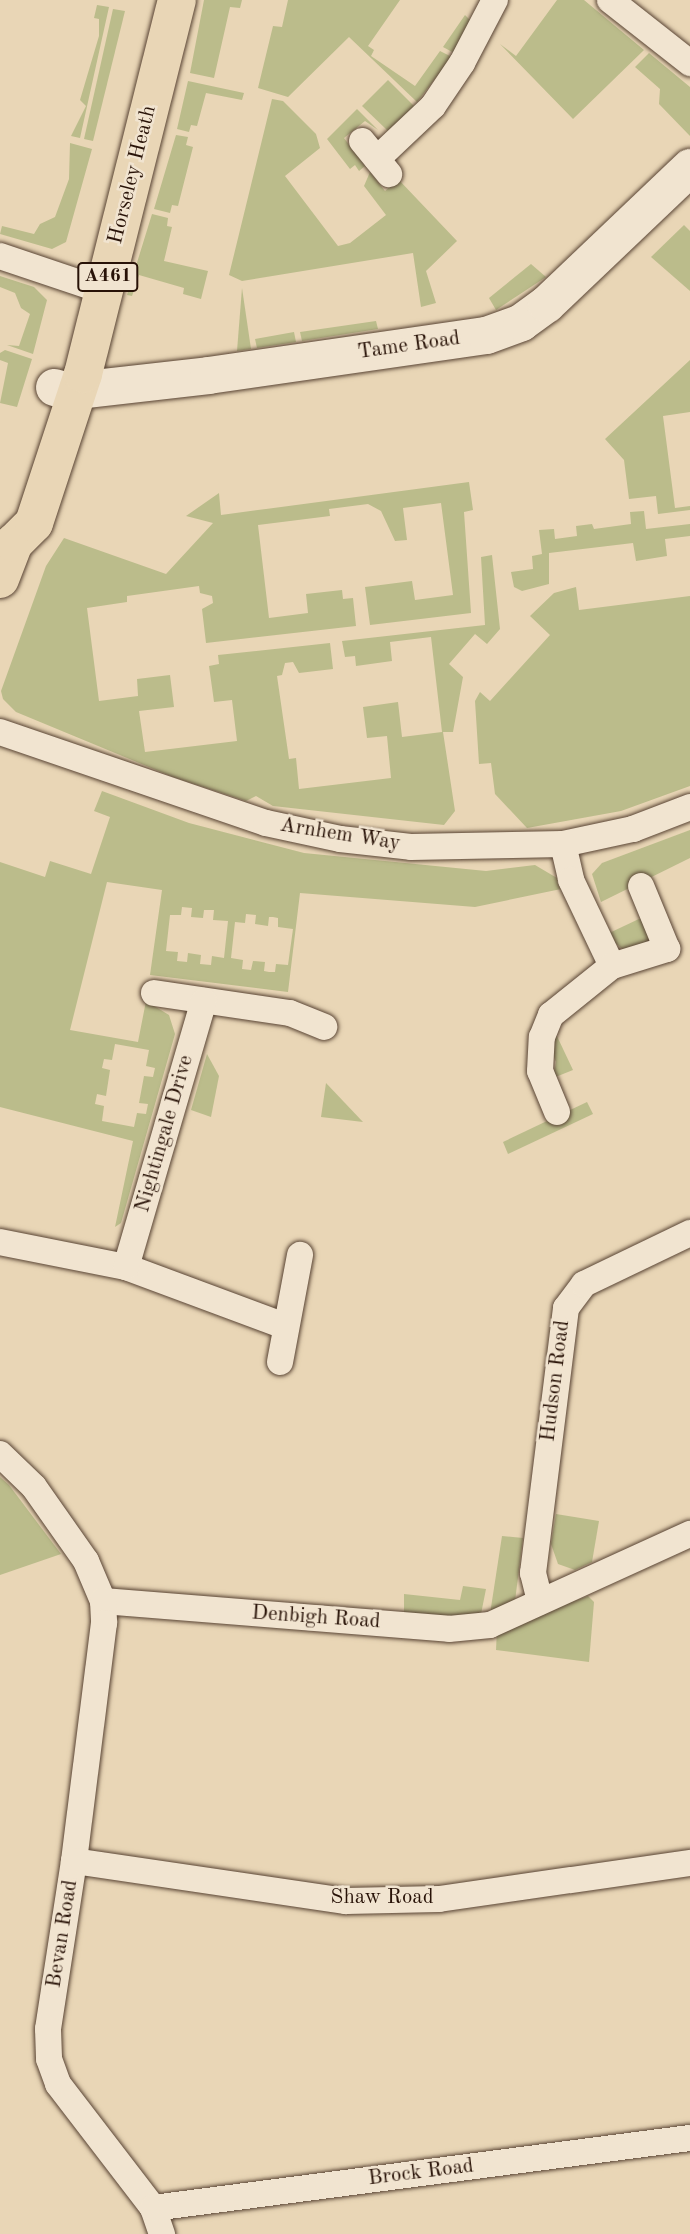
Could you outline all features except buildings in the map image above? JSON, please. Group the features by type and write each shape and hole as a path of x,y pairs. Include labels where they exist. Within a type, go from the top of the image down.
{"highway":[{"name":"Horseley Heath","path":"98,280 155,0"},
{"name":"Horseley Heath","path":"0,579 8,534 34,523 66,389 177,0"}],"main road":[{"name":"Tame Road","path":"66,389 486,335 521,322 546,303 690,167"}],"street":[{"path":"376,158 433,106 462,63 495,0"},
{"path":"610,0 690,63"},
{"path":"0,256 98,280"},
{"name":"Arnhem Way","path":"0,732 188,800 340,839 411,847 563,844 633,829 690,807"},
{"path":"563,844 571,880 612,966"},
{"path":"557,1112 540,1071 542,1037 551,1015 612,966 667,949 642,886"},
{"path":"154,993 290,1013 324,1027"},
{"name":"Nightingale Drive","path":"126,1267 204,1001"},
{"name":"Hudson Road","path":"540,1601 533,1573 566,1308 584,1284 690,1233"},
{"path":"0,1242 126,1267 285,1326"},
{"path":"280,1362 300,1255"},
{"path":"0,1454 34,1487 86,1561 103,1601"},
{"name":"Denbigh Road","path":"103,1601 449,1629 490,1625 690,1534"},
{"name":"Bevan Road","path":"103,1601 104,1623 74,1861 48,2029 49,2059 58,2084 153,2208 162,2234"},
{"name":"Shaw Road","path":"74,1861 346,1901 439,1899 690,1863"},
{"name":"Brock Road","path":"153,2208 690,2138"}],"green space":[{"path":"204,0 242,0 240,8 230,7 214,78 190,73"},
{"path":"288,0 400,0 368,46 374,50 371,56 415,86 440,51 452,57 417,102 349,37 288,97 258,88 273,26 282,27"},
{"path":"557,0 584,0 644,50 573,119 500,44 516,56"},
{"path":"97,5 109,7 80,138 71,136 86,106 80,100 99,36 99,19 94,18"},
{"path":"113,9 125,11 93,141 84,139"},
{"path":"465,15 470,20 454,53 443,47"},
{"path":"649,53 690,87 690,136 659,104 660,89 635,67"},
{"path":"388,80 414,106 388,131 362,106"},
{"path":"188,81 244,93 242,100 206,93 197,126 191,125 189,132 177,129"},
{"path":"272,99 283,101 316,134 320,148 285,176 338,246 350,243 386,215 364,186 370,172 385,191 398,179 457,241 426,271 436,303 421,307 413,253 242,281 229,275"},
{"path":"357,109 378,130 365,121 344,138 365,166 359,171 355,165 350,169 327,139"},
{"path":"176,135 188,137 186,145 193,147 178,206 172,205 170,213 154,209"},
{"path":"70,143 92,149 66,242 52,249 0,234 2,226 34,234 40,224 55,217 69,179"},
{"path":"152,214 168,218 167,226 172,227 164,261 208,271 201,299 183,294 184,288 139,275 132,296 127,295"},
{"path":"684,225 690,231 690,291 651,257"},
{"path":"531,264 546,277 496,310 489,298"},
{"path":"0,276 34,287 47,300 33,354 7,345 19,346 30,314 21,308 15,293 0,287"},
{"path":"242,288 251,349 237,351"},
{"path":"376,321 378,329 302,341 300,332"},
{"path":"294,332 296,342 257,348 255,339"},
{"path":"5,350 32,359 17,407 0,403 8,363 0,360 0,353"},
{"path":"690,360 690,412 663,416 675,508 690,506 690,510 658,514 656,496 629,499 624,460 605,439"},
{"path":"469,482 473,510 464,512 471,613 370,625 365,587 412,581 415,600 453,595 441,503 403,508 407,540 395,541 381,511 368,504 329,509 330,516 258,525 269,618 308,613 306,594 342,590 343,599 353,598 356,626 206,643 202,609 213,603 212,596 200,593 199,586 127,596 127,602 87,608 99,701 138,696 137,679 170,675 174,707 139,711 145,752 237,741 232,700 214,702 209,666 219,664 218,655 330,643 333,669 299,673 293,662 285,663 282,675 277,676 289,759 296,758 299,789 391,778 387,736 367,738 363,707 398,702 402,737 442,732 431,637 390,642 392,661 356,666 355,656 345,657 342,641 485,625 481,557 492,555 500,629 487,644 475,634 449,664 463,677 453,732 443,732 455,811 444,825 273,806 256,796 246,801 173,777 16,712 3,699 1,691 46,566 64,538 166,574 213,523 186,516 219,493 221,515"},
{"path":"644,511 646,529 690,524 690,536 665,539 667,556 636,561 633,543 549,553 549,584 522,591 514,587 511,572 533,569 532,556 542,554 539,530 554,529 555,539 577,536 576,526 592,524 594,529 631,524 630,512"},
{"path":"576,587 579,610 690,596 690,786 621,811 527,828 495,794 491,763 479,764 475,701 480,692 490,701 550,635 530,616 554,593"},
{"path":"102,791 189,823 304,853 486,871 535,865 557,878 561,889 475,907 300,893 288,992 150,975 162,890 107,882 70,1030 138,1042 146,1001 169,1015 175,1034 121,1223 115,1227 133,1141 0,1107 0,862 45,877 50,861 91,874 110,817 94,811","holes":["182,907 192,908 191,917 203,918 204,910 214,910 213,920 228,921 224,958 212,956 211,965 200,964 201,955 188,953 187,962 177,961 178,952 166,951 170,915 181,915","246,914 256,915 255,924 268,926 269,917 273,917 278,918 278,927 293,929 288,965 276,964 275,972 269,972 264,971 265,962 253,961 251,970 242,969 243,960 231,958 235,922 245,923","115,1044 149,1050 146,1066 155,1068 153,1077 144,1076 139,1103 148,1104 146,1114 137,1113 134,1127 102,1121 104,1106 95,1104 97,1094 106,1096 110,1070 102,1068 104,1059 112,1060"]},
{"path":"690,830 690,858 601,902 592,874 602,863"},
{"path":"641,918 656,940 624,950 605,935"},
{"path":"555,1032 573,1070 553,1078 556,1062 550,1047"},
{"path":"207,1054 219,1076 211,1117 191,1110"},
{"path":"326,1083 363,1122 321,1117"},
{"path":"587,1102 593,1114 508,1154 503,1142"},
{"path":"0,1477 9,1485 61,1554 0,1575"},
{"path":"556,1514 599,1521 592,1562 575,1570 558,1564 551,1544"},
{"path":"502,1536 523,1538 515,1601 490,1614"},
{"path":"463,1586 486,1589 481,1614 452,1618 404,1614 404,1594 460,1600"},
{"path":"588,1596 594,1602 589,1662 496,1650 497,1629"}]}
